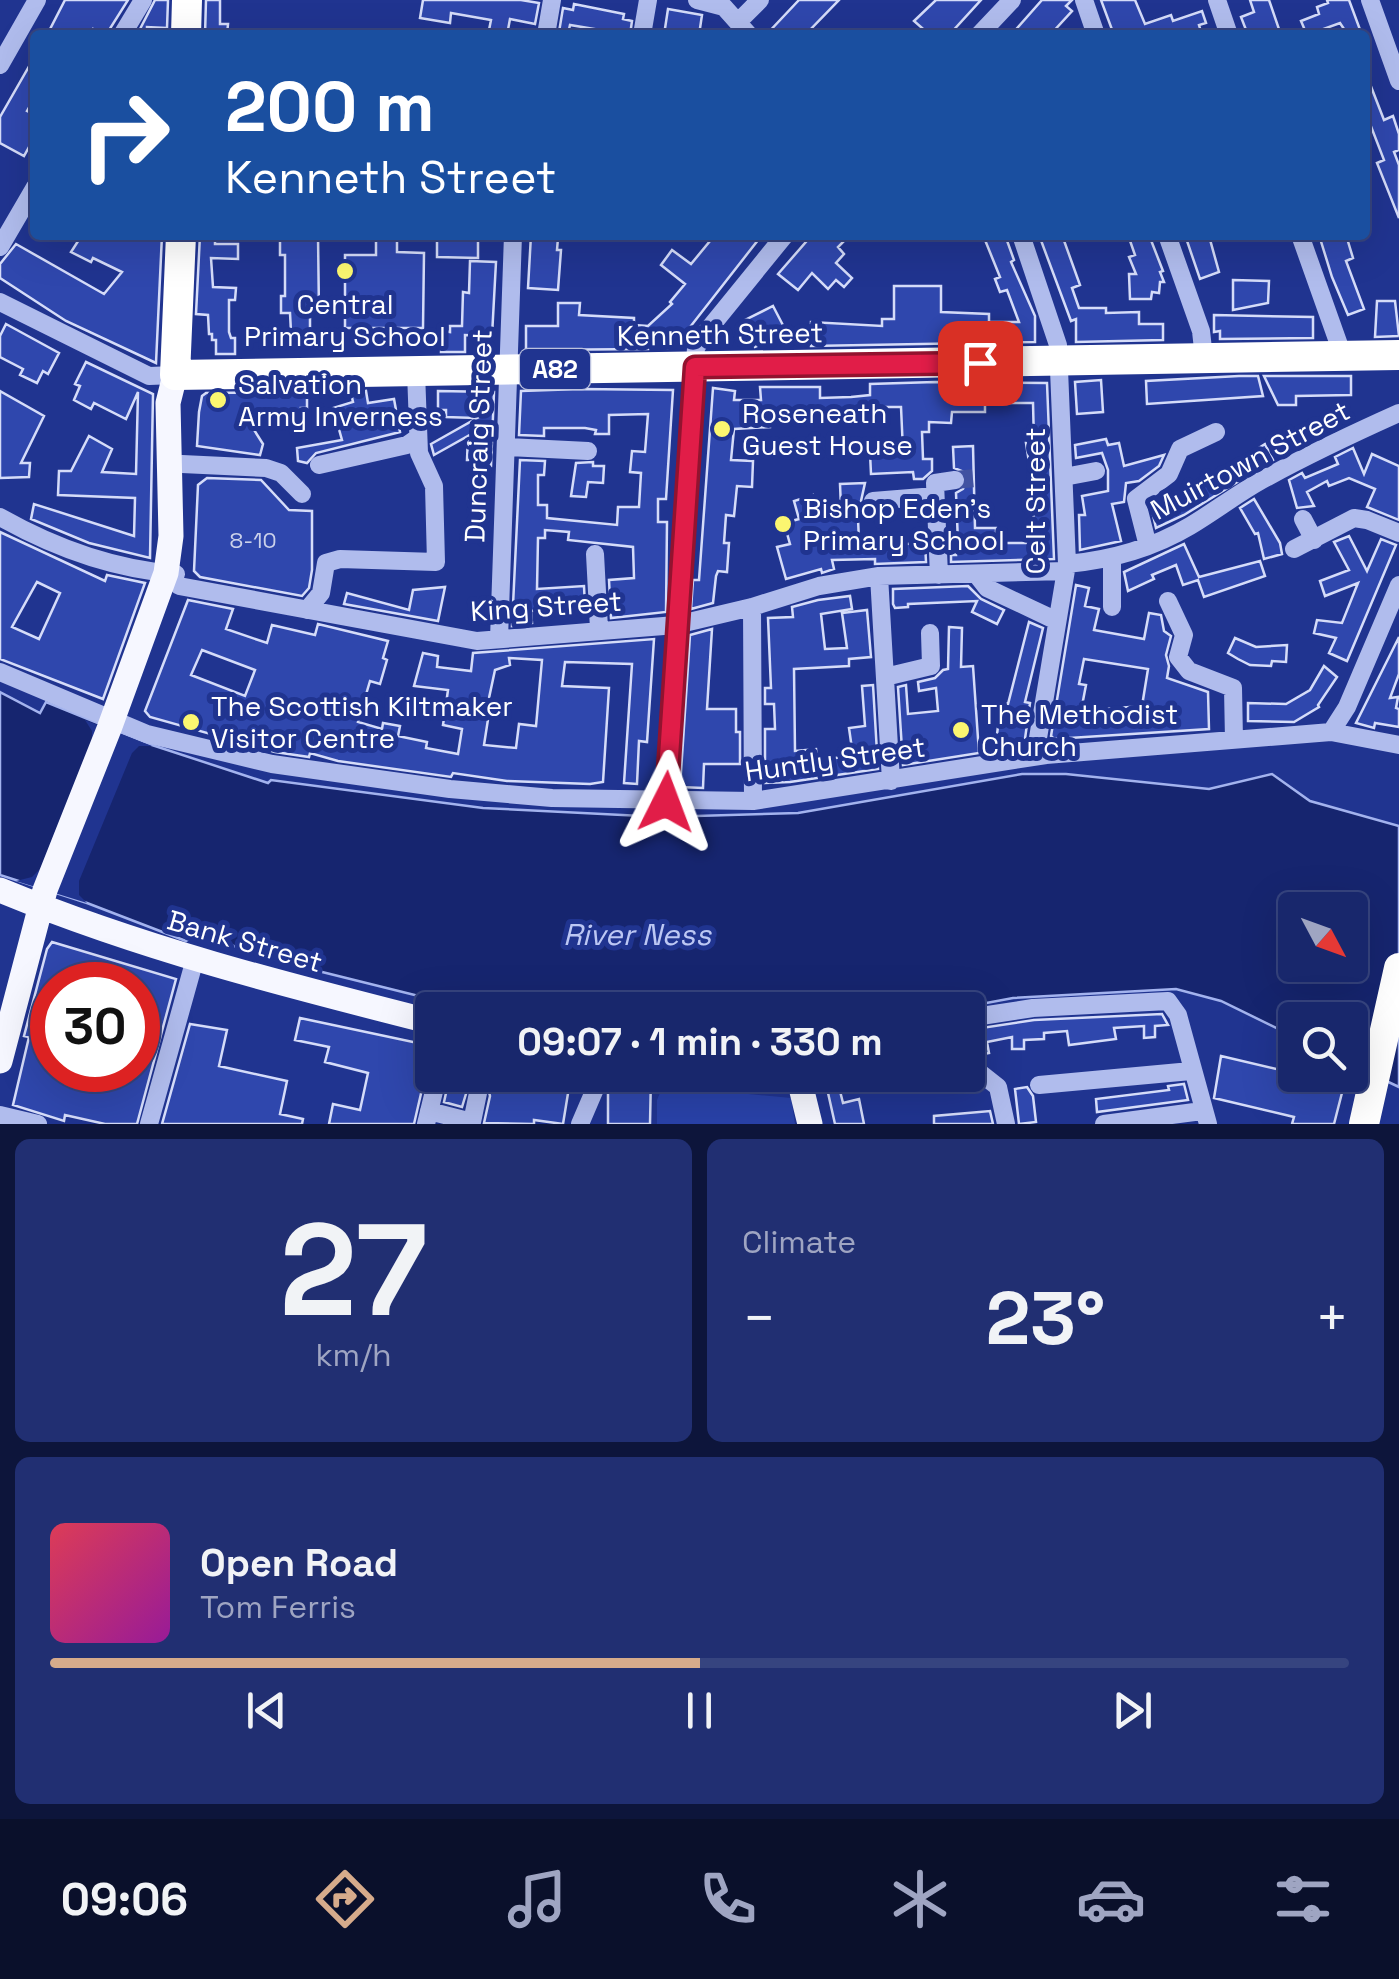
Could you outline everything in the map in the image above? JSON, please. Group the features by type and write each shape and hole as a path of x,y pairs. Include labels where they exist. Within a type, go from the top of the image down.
{"highway":[{"path":"186,30 187,0"},
{"path":"175,375 180,240"},
{"name":"Kenneth Street","path":"175,375 1399,355"},
{"path":"1377,1113 1399,968"},
{"path":"1377,1113 1399,1061"}],"main road":[{"path":"0,1061 49,897 119,728 186,528 182,404 175,375"},
{"path":"172,579 168,403 175,375"},
{"name":"Bank Street","path":"0,890 49,897 195,959 415,1018"},
{"path":"802,1092 810,1124"}],"street":[{"path":"0,65 38,0"},
{"path":"125,30 143,0"},
{"path":"547,30 552,0"},
{"path":"643,30 648,0"},
{"path":"708,1 724,7 744,28 760,0"},
{"path":"983,30 1012,0"},
{"path":"1084,0 1094,30"},
{"path":"1217,0 1227,30"},
{"path":"1370,0 1399,81"},
{"path":"0,248 30,196"},
{"name":"Duncraig Street","path":"498,639 513,240"},
{"path":"666,802 696,348 782,240"},
{"name":"Celt Street","path":"1022,240 1056,333 1060,362 1067,568 1036,756"},
{"path":"1169,240 1202,332 1204,358"},
{"path":"1302,240 1343,356"},
{"name":"Kenneth Street","path":"0,302 148,376 175,375"},
{"path":"306,610 321,593 326,563 340,559 436,562 434,486 419,452 416,372"},
{"name":"Muirtown Street","path":"976,574 1067,568 1148,546 1190,526 1224,502 1315,452 1399,412"},
{"path":"1148,546 1136,499 1169,474 1180,449 1216,432"},
{"path":"318,465 407,446 417,438"},
{"path":"506,447 560,458 588,451"},
{"path":"182,464 266,468 280,474 302,494"},
{"path":"1064,478 1096,472"},
{"path":"873,501 935,490 955,480"},
{"path":"935,490 939,575"},
{"name":"King Street","path":"0,517 94,560 306,610 467,641 676,625 820,586 880,576 976,574"},
{"path":"1294,550 1354,518 1399,534"},
{"path":"1303,519 1314,540"},
{"path":"594,554 600,630"},
{"path":"1112,558 1112,606"},
{"path":"976,574 987,588 1058,621"},
{"path":"880,576 892,781"},
{"path":"1331,732 1347,707 1399,584"},
{"path":"1168,600 1184,635 1178,657 1189,672 1233,688 1234,740"},
{"path":"752,607 753,801"},
{"path":"886,677 931,666 930,632"},
{"name":"Huntly Street","path":"0,672 119,728 254,760 347,776 552,798 753,801 1036,756 1331,732 1393,750"},
{"path":"149,1124 195,959"},
{"path":"985,1016 1090,1003 1168,1001 1174,1007 1205,1117 1104,1124"},
{"path":"1039,1085 1191,1071"},
{"path":"985,1076 998,1087 1006,1124"},
{"path":"434,1092 428,1118 472,1122 478,1093"},
{"path":"580,1124 594,1092"},
{"path":"0,1115 38,1124"}],"shaded area":[{"path":"660,1092 727,1092 791,1098 795,1124 657,1124"}],"water":[{"name":"River Ness","path":"0,692 40,713 46,702 152,745 268,783 271,780 483,808 662,817 798,813 1022,774 1066,774 1209,789 1272,774 1310,801 1399,826 1399,1087 1368,1072 1368,1002 1278,1002 1278,1029 1221,1001 1176,989 1013,998 985,1003 985,992 415,992 415,995 294,965 196,934 186,941 0,875"}],"pier":[{"path":"85,720 152,746 139,746 132,753 79,881 79,895 87,903 16,881 32,877 40,869 92,740"}],"building":[{"path":"65,0 128,0 109,30 50,30"},
{"path":"155,0 168,0 167,28 140,30"},
{"path":"206,0 220,0 220,24 228,24 227,30 205,30"},
{"path":"423,0 539,3 535,24 510,19 508,30 489,30 491,20 451,13 450,23 420,18"},
{"path":"799,0 839,0 810,30 771,30"},
{"path":"936,0 981,0 954,30 924,30 914,21"},
{"path":"1042,0 1072,0 1066,6 1072,11 1055,30 1015,30"},
{"path":"1101,0 1135,0 1145,24 1171,15 1173,21 1202,11 1206,23 1199,25 1200,30 1112,30"},
{"path":"1250,0 1269,0 1279,30 1246,30 1241,17 1254,12"},
{"path":"1327,0 1349,0 1360,30 1345,30 1340,23 1321,30 1305,30 1301,21 1319,14 1317,7 1328,3"},
{"path":"574,4 624,14 623,19 632,21 631,30 570,25 569,30 559,30 563,8 573,10"},
{"path":"668,9 702,15 700,30 665,30"},
{"path":"30,65 30,145 24,156 0,143 0,117"},
{"path":"1370,84 1384,120 1393,116 1399,134 1399,150 1394,152 1399,165 1399,218 1377,163 1384,160 1370,124"},
{"path":"79,240 162,240 156,363 66,321 0,278 0,264 16,244 104,294 122,272 71,252"},
{"path":"200,240 238,244 238,259 211,258 213,287 236,288 235,300 229,300 229,332 235,338 235,354 216,354 208,315 196,314"},
{"path":"280,240 318,240 319,313 310,313 310,332 291,332 290,313 281,313 285,255 280,255"},
{"path":"376,240 397,240 397,252 424,253 423,328 345,328 345,255 376,255"},
{"path":"437,240 478,240 478,258 437,257"},
{"path":"531,240 558,240 557,250 561,250 558,290 528,288"},
{"path":"711,240 758,240 687,331 668,348 648,332 648,349 526,350 526,326 558,326 558,303 580,303 579,315 634,318 634,325 648,326 672,304 685,284 661,265 672,250 691,264"},
{"path":"808,240 845,240 838,247 844,254 836,263 852,278 844,287 836,280 828,289 812,273 798,290 778,274"},
{"path":"985,240 1007,240 1014,260 1011,262 1035,316 1035,342 811,346 811,322 882,326 882,319 894,319 894,286 941,286 941,312 989,314 989,322 1019,322 1007,290 1000,292 995,279 1000,277"},
{"path":"1041,240 1064,240 1080,285 1072,288 1079,308 1106,308 1106,313 1139,312 1139,324 1163,324 1163,340 1076,342 1076,319 1071,321"},
{"path":"1130,240 1151,240 1164,282 1160,282 1159,293 1152,292 1151,299 1130,299 1129,274 1136,274 1129,257 1135,255"},
{"path":"1187,240 1210,240 1219,272 1200,279"},
{"path":"1321,240 1348,240 1353,258 1346,261 1364,309 1348,315"},
{"path":"470,261 496,262 492,336 465,335 465,352 441,352 442,331 462,326 463,292 469,293"},
{"path":"1233,280 1269,281 1268,303 1233,310"},
{"path":"1377,301 1395,301 1399,336 1375,337"},
{"path":"773,306 786,331 771,330 775,338 755,347 741,322"},
{"path":"1214,315 1313,317 1313,338 1220,339 1220,331 1214,332"},
{"path":"6,324 59,353 48,374 43,371 37,383 20,375 23,369 0,357 0,336"},
{"path":"86,362 153,394 150,558 89,543 31,519 34,504 134,536 135,498 58,495 59,471 71,471 89,436 112,449 102,472 136,474 138,392 126,419 94,403 91,409 74,400 80,386 75,384"},
{"path":"1258,376 1263,396 1147,404 1146,381"},
{"path":"1264,376 1351,376 1351,395 1296,396 1296,405 1278,405"},
{"path":"1101,380 1103,412 1077,414 1075,382"},
{"path":"1047,383 1054,559 951,562 958,543 956,493 963,489 967,479 964,472 954,468 953,447 973,446 975,528 996,528 996,543 1034,543 1033,488 1026,443 1034,443 1033,403 985,403 985,412 952,412 951,423 929,422 929,432 922,432 923,459 932,459 932,471 923,479 914,479 913,472 871,474 870,453 903,451 901,407 864,407 864,417 783,416 770,418 770,427 734,429 731,460 753,461 752,487 737,486 734,516 726,515 727,572 718,571 713,603 691,609 693,580 699,580 713,388 735,391 734,400 761,400 760,387 820,387 820,398 870,395 870,384"},
{"path":"673,390 666,499 658,499 658,522 667,522 666,612 611,618 609,580 634,578 633,547 568,540 569,532 545,530 545,538 538,538 537,589 584,586 585,607 531,611 532,623 512,626 520,460 545,461 544,475 538,475 538,505 547,505 547,518 617,525 618,507 639,507 641,473 630,472 632,451 645,452 648,414 609,415 609,434 595,434 596,430 585,428 544,428 544,436 519,435 521,391"},
{"path":"0,391 44,416 21,463 30,463 29,477 0,478"},
{"path":"366,391 368,403 394,399 400,432 316,453 307,463 298,461 297,448 342,440 333,408 353,402 351,393"},
{"path":"438,391 494,392 491,466 471,466 471,460 467,460 468,436 434,455 431,444 477,418 446,417 446,410 438,410"},
{"path":"307,392 307,408 301,408 303,418 299,421 283,426 279,413 244,414 263,444 260,455 197,446 199,412 206,393"},
{"path":"1106,439 1108,445 1119,443 1124,466 1164,455 1159,466 1139,481 1126,483 1124,502 1112,504 1121,541 1080,550 1079,515 1085,515 1082,496 1108,491 1108,470 1102,453 1076,458 1075,445"},
{"path":"1265,444 1273,460 1156,528 1153,515"},
{"path":"1353,448 1364,474 1372,454 1399,466 1399,520 1367,507 1375,489 1349,478 1329,486 1327,481 1307,492 1314,506 1297,508 1289,480 1302,473 1305,478 1338,464 1335,457"},
{"path":"593,462 593,466 604,466 603,483 588,482 586,497 571,496 576,463"},
{"path":"207,478 261,480 289,510 312,511 312,570 309,588 302,596 200,577 194,571 198,485"},
{"path":"865,483 861,501 866,518 858,518 859,542 867,542 867,546 925,543 926,562 875,564 875,559 832,560 834,569 786,579 777,547 790,544 784,523 799,519 794,501 813,495 817,509 841,508 840,484"},
{"path":"1254,499 1280,543 1282,554 1264,559 1258,533 1255,534 1240,508"},
{"path":"0,532 105,581 107,575 145,583 103,699 0,659","holes":["37,582 60,593 39,639 12,627"]},
{"path":"1349,536 1367,571 1381,539 1396,545 1347,661 1329,653 1336,638 1314,633 1317,620 1342,623 1358,583 1325,596 1320,581 1349,570 1334,542"},
{"path":"1184,544 1199,577 1260,561 1265,576 1204,597 1198,580 1183,585 1176,565 1128,591 1124,572"},
{"path":"1076,585 1089,588 1085,606 1099,609 1094,630 1144,639 1149,613 1161,615 1164,631 1171,636 1166,655 1167,678 1208,692 1209,729 1054,739 1051,736","holes":["1084,659 1148,669 1142,706 1081,711 1086,685 1079,684"]},
{"path":"968,586 981,599 1004,610 997,624 972,612 977,601 895,608 893,604 893,589"},
{"path":"445,587 438,621 344,604 347,593 409,610 413,590"},
{"path":"850,596 852,609 821,614 825,649 847,648 842,613 867,610 871,657 849,659 849,666 794,669 795,751 816,749 817,760 853,756 849,728 865,726 862,686 873,685 878,769 765,783 765,729 775,729 774,704 765,704 765,688 771,688 768,618 793,617 792,607"},
{"path":"188,600 233,609 226,629 267,643 272,625 315,635 318,624 388,641 380,684 370,681 358,722 382,729 383,723 400,726 398,736 427,742 426,748 458,754 462,729 443,725 448,690 414,686 423,653 438,656 437,667 471,671 473,653 654,639 647,742 639,741 637,784 624,783 632,664 565,662 562,686 609,688 603,782 590,784 507,781 453,773 451,777 338,761 310,753 309,757 275,752 150,717 145,711","holes":["202,650 255,670 245,696 191,675","509,658 542,660 536,726 519,724 516,748 484,745 495,670 510,665"]},
{"path":"1029,622 1043,628 1025,702 1030,703 1024,746 995,750 1001,703 1008,704"},
{"path":"949,627 962,628 961,667 973,666 979,753 903,765 898,687 906,685 908,714 938,711 936,688 919,691 918,682 935,678 948,669"},
{"path":"712,629 707,709 736,709 740,764 704,764 703,788 680,787 690,635"},
{"path":"1399,637 1399,674 1390,698 1398,697 1399,727 1375,723 1374,728 1356,723"},
{"path":"1235,638 1256,647 1287,645 1286,662 1250,665 1228,653"},
{"path":"1324,666 1337,677 1319,707 1294,722 1248,721 1248,703 1286,704 1310,690"},
{"path":"52,942 119,962 44,962"},
{"path":"160,974 176,979 160,1038"},
{"path":"30,1013 30,1092 146,1092 137,1124 105,1124 65,1115 64,1121 13,1105 29,1037 24,1036"},
{"path":"1162,1014 1168,1025 1155,1026 1155,1037 1144,1038 1144,1026 1114,1028 1116,1039 1069,1045 1067,1031 1044,1033 1044,1039 1024,1040 1024,1049 1012,1049 1012,1037 987,1042 989,1053 985,1054 985,1027 1034,1020"},
{"path":"300,1018 415,1042 415,1092 421,1092 414,1124 329,1124 333,1104 360,1110 368,1073 325,1062 329,1047 295,1040"},
{"path":"190,1024 227,1030 219,1066 287,1081 280,1114 303,1119 302,1124 162,1124"},
{"path":"1221,1056 1278,1069 1278,1092 1342,1092 1334,1124 1292,1124 1294,1117 1214,1098"},
{"path":"1184,1084 1188,1100 1097,1112 1096,1099 1169,1090 1168,1086"},
{"path":"1027,1087 1033,1096 1036,1122 1019,1124 1015,1089"},
{"path":"446,1092 467,1092 462,1107 444,1102"},
{"path":"489,1092 568,1092 563,1124 534,1120 534,1124 484,1123"},
{"path":"608,1092 651,1092 650,1124 608,1124"},
{"path":"828,1092 840,1092 843,1103 859,1099 864,1124 835,1124"},
{"path":"990,1111 993,1124 934,1124 934,1116"}],"tunnel":[{"path":"955,480 975,478"}],"place":[{"name":"Central Primary School","path":"345,271"},
{"name":"Salvation Army Inverness","path":"218,400"},
{"name":"Roseneath Guest House","path":"722,429"},
{"name":"Bishop Eden's Primary School","path":"783,524"},
{"name":"The Scottish Kiltmaker Visitor Centre","path":"191,722"},
{"name":"The Methodist Church","path":"961,730"}],"route":[{"path":"666,802 695,367 980,363"}]}
